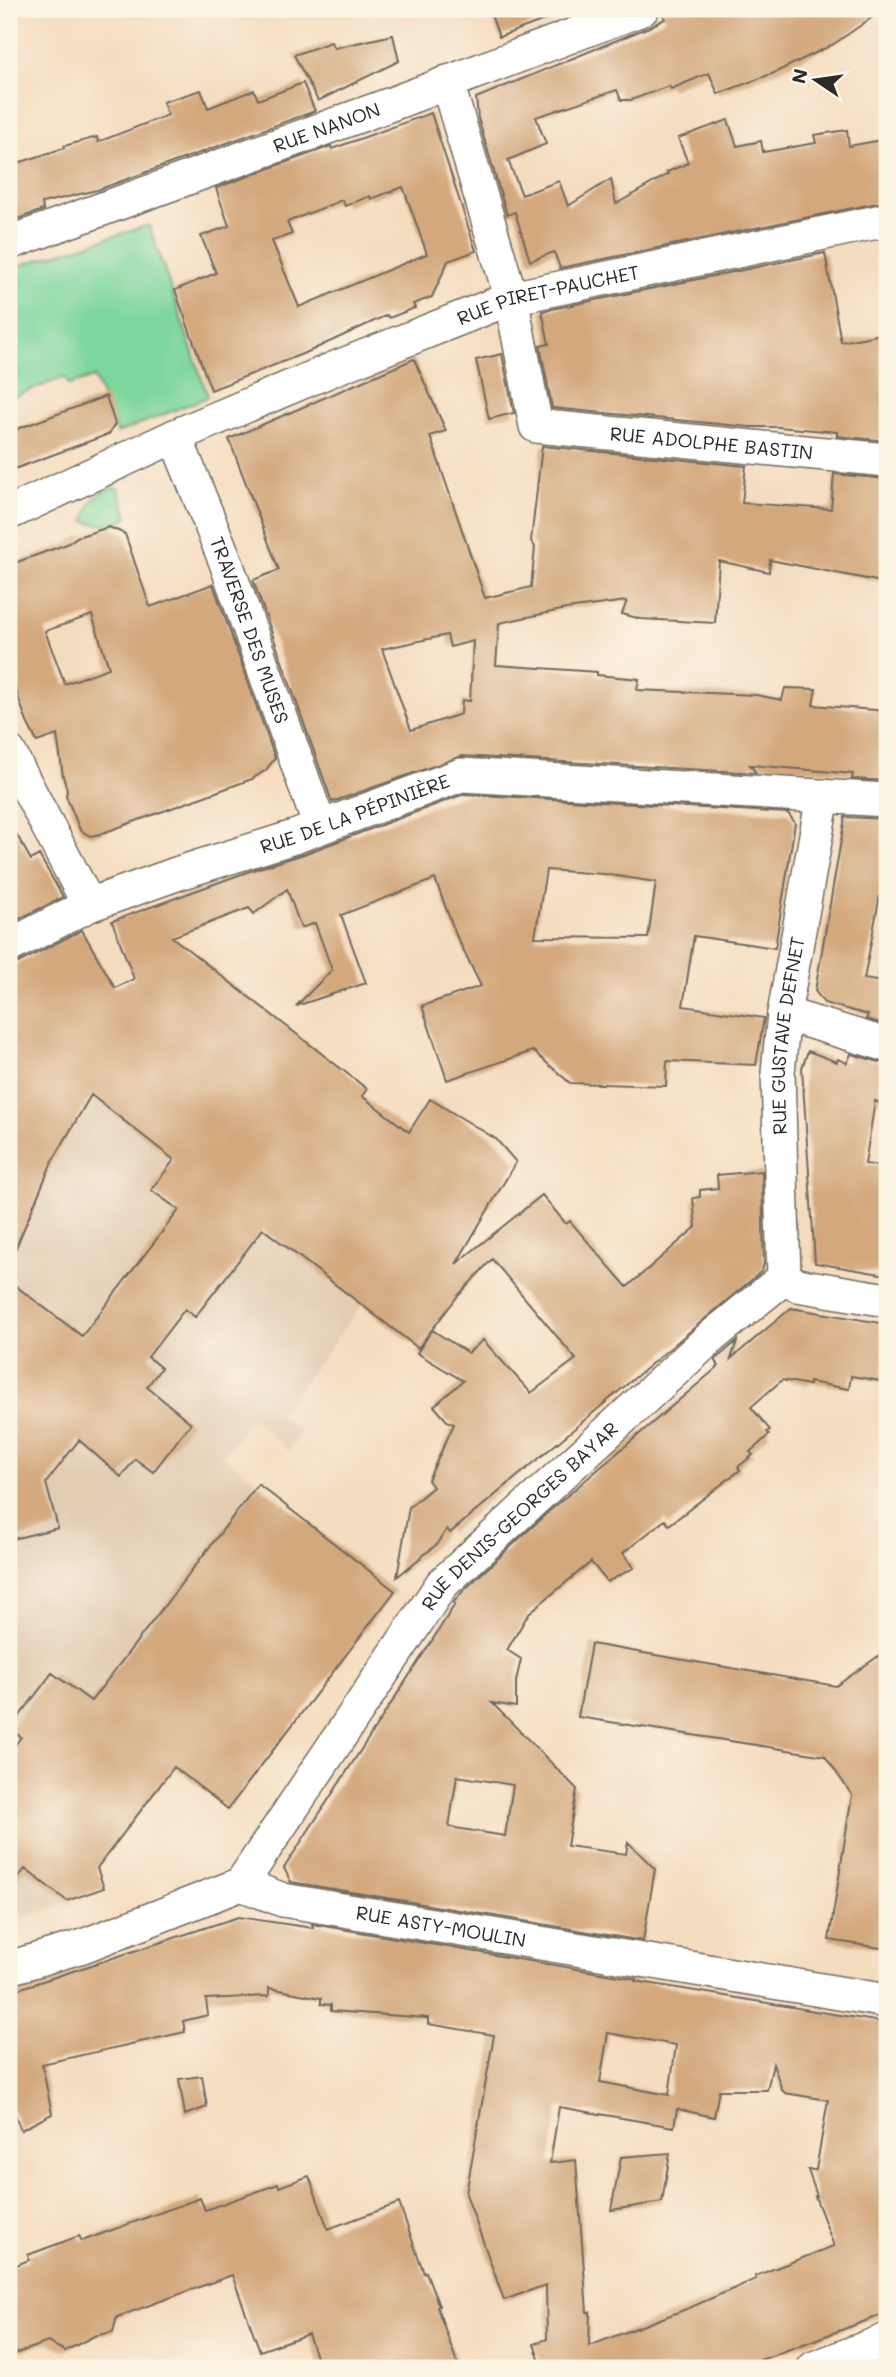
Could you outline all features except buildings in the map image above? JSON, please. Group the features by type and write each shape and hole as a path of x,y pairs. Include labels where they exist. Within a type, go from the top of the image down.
{"street":[{"name":"RUE NANON","path":"9,243 642,9"},
{"path":"447,82 511,298"},
{"name":"RUE PIRET-PAUCHET","path":"176,436 333,369 511,298 887,220"},
{"name":"RUE ADOLPHE BASTIN","path":"511,298 536,426 887,460"},
{"path":"9,513 176,436"},
{"name":"TRAVERSE DES MUSES","path":"176,436 225,560 320,827"},
{"path":"9,751 89,905"},
{"name":"RUE DE LA PÉPINIÈRE","path":"9,946 89,905 320,827 461,775 887,800"},
{"name":"RUE GUSTAVE DEFNET","path":"784,1278 778,1072 784,1014 823,796"},
{"path":"784,1014 887,1045"},
{"path":"784,1278 797,1284 887,1300"},
{"name":"RUE DENIS-GEORGES BAYAR","path":"241,1884 442,1584 710,1338 784,1278"},
{"path":"9,1968 83,1946 241,1884"},
{"name":"RUE ASTY-MOULIN","path":"241,1884 284,1900 887,2001"},
{"path":"814,2368 887,2340"}],"shaded area":[{"path":"9,993 19,1010 362,1305 279,1415 301,1433 288,1451 252,1417 223,1455 395,1591 228,1808 174,1767 70,1903 9,1922"}],"green space":[{"path":"149,225 208,397 117,433 94,377 69,385 65,377 9,398 9,269"},
{"path":"109,488 118,488 128,516 113,524 102,525 85,521 92,502"}]}
